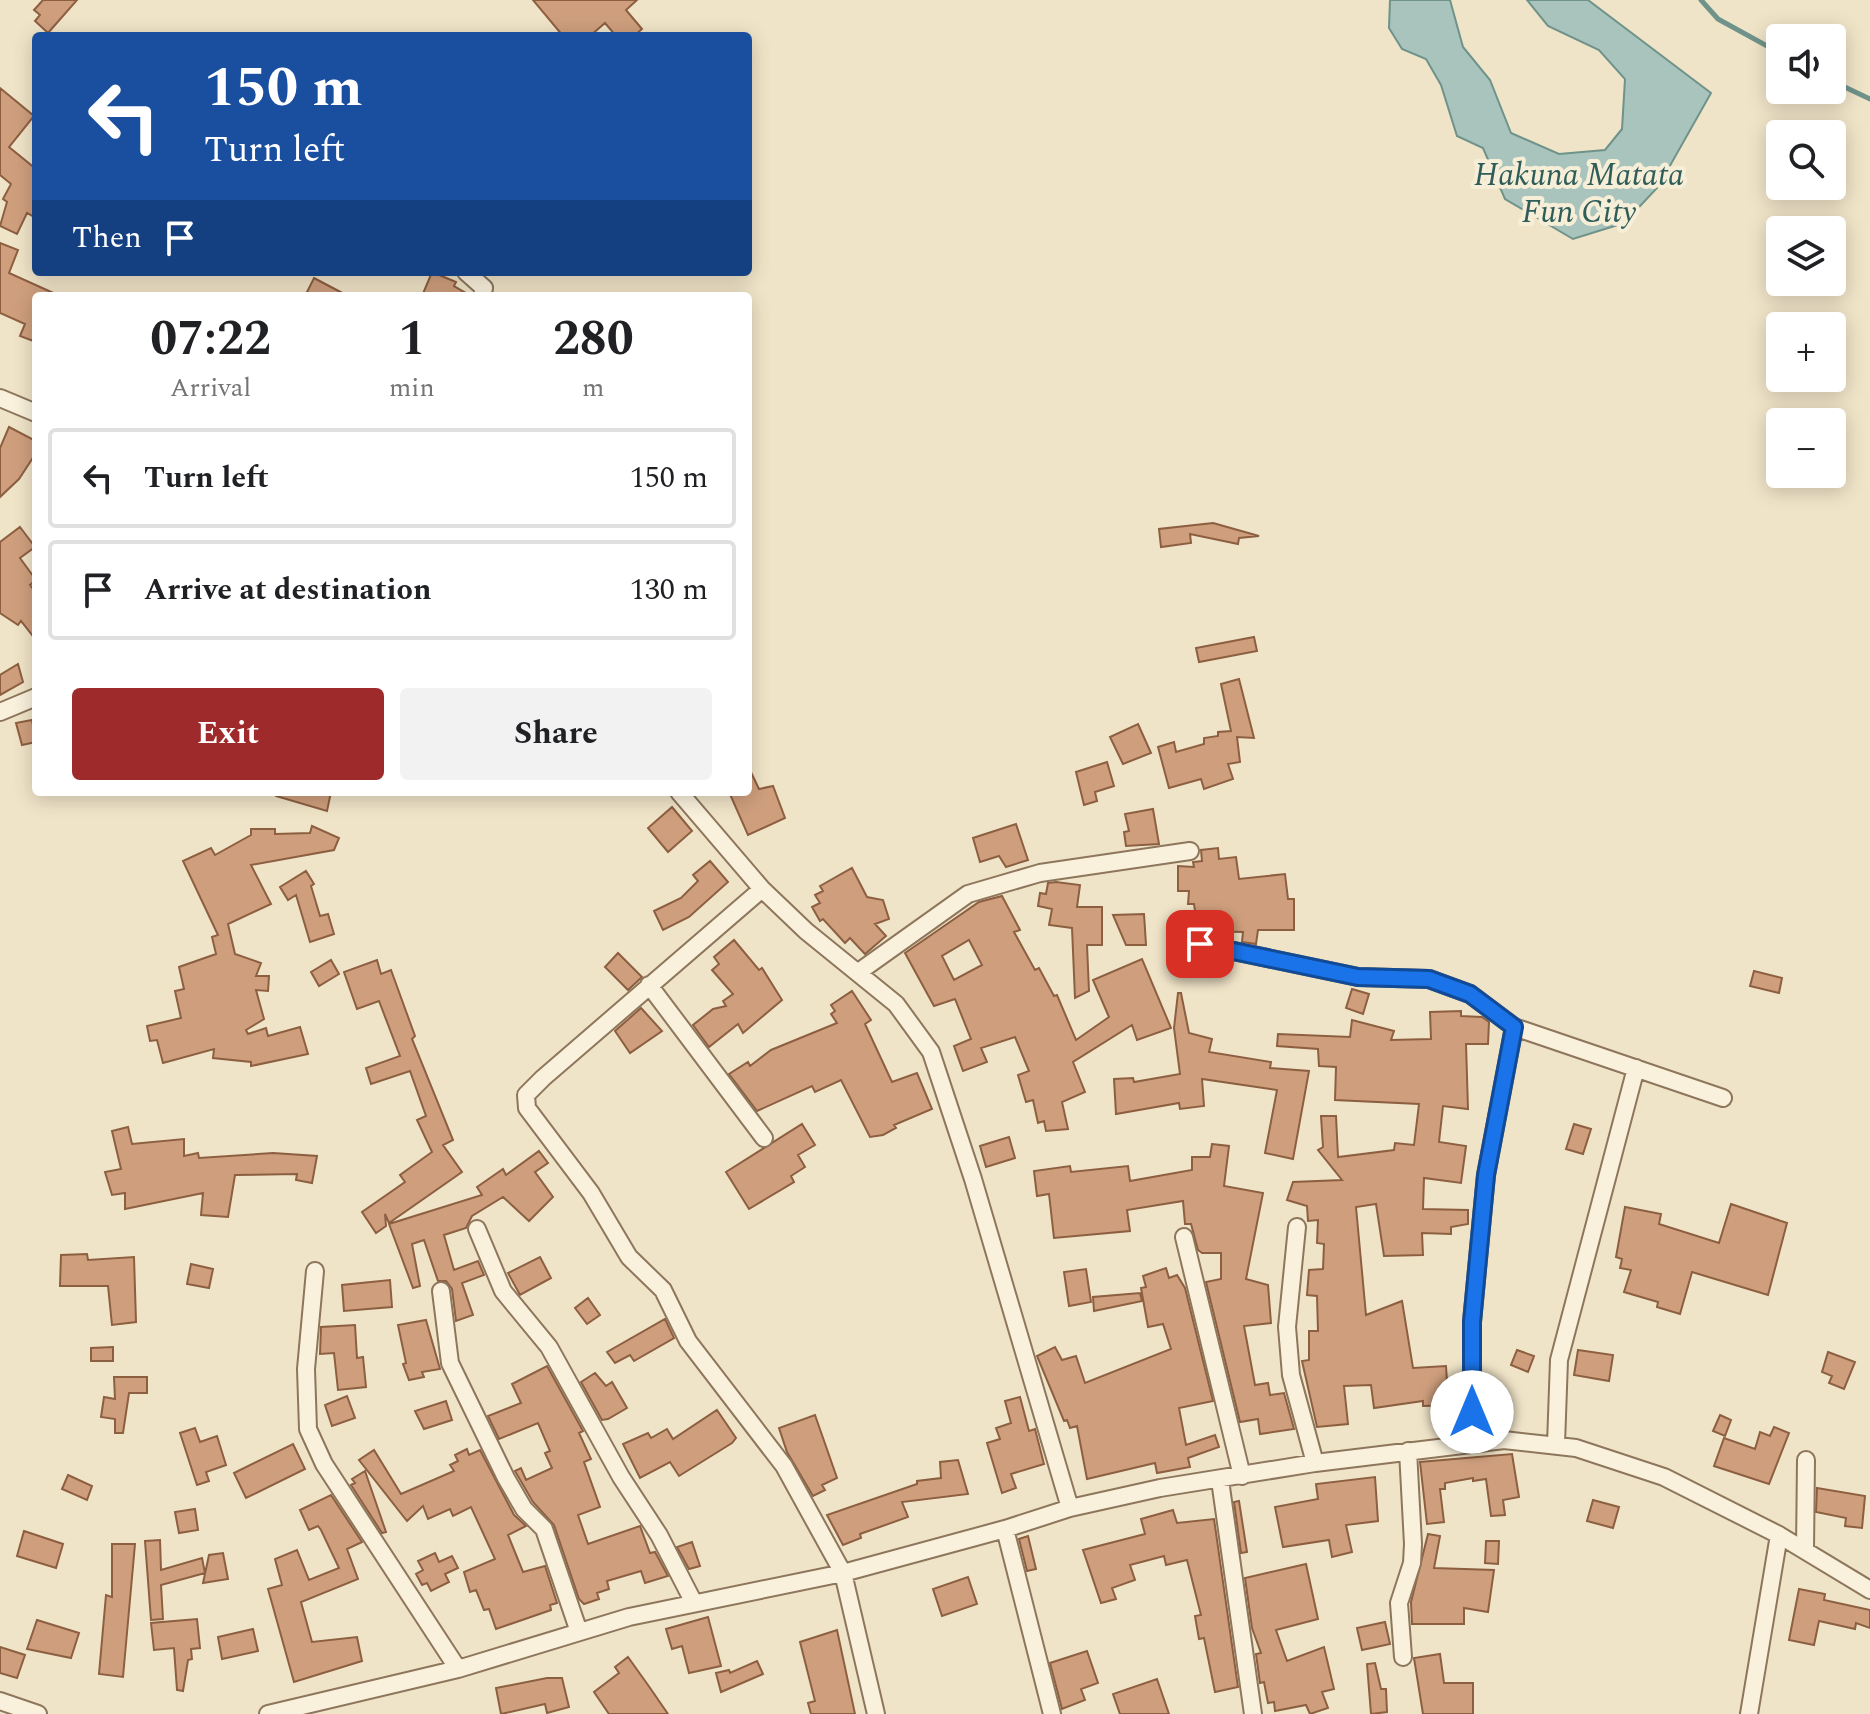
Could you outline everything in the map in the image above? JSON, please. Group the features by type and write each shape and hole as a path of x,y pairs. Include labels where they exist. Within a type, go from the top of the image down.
{"street":[{"path":"470,276 484,288 483,292"},
{"path":"0,398 32,411"},
{"path":"0,712 32,699"},
{"path":"682,796 762,889 806,931 860,971 896,1004 931,1052 973,1179 1070,1508"},
{"path":"860,971 968,894 1040,873 1190,851"},
{"path":"762,889 526,1095 527,1108 591,1193 629,1257 663,1290 688,1341 784,1466 843,1573 876,1714"},
{"path":"1200,944 1358,977 1429,979 1470,994 1514,1027 1723,1098"},
{"path":"649,985 764,1138"},
{"path":"1472,1443 1472,1322 1483,1205 1514,1027"},
{"path":"1556,1444 1559,1360 1636,1068"},
{"path":"1297,1227 1287,1327 1291,1375 1315,1463"},
{"path":"477,1229 503,1291 549,1347 621,1477 659,1535 694,1603"},
{"path":"1184,1237 1242,1476"},
{"path":"315,1271 306,1369 308,1429 324,1464 458,1669"},
{"path":"441,1291 450,1363 518,1499 544,1529 579,1632"},
{"path":"268,1714 458,1669 579,1632 694,1603 843,1573 1070,1508 1160,1488 1315,1463 1504,1440 1556,1444 1664,1477 1779,1535 1870,1590"},
{"path":"1403,1657 1399,1603 1412,1563 1413,1544 1408,1451"},
{"path":"1805,1550 1806,1460"},
{"path":"1220,1480 1253,1714"},
{"path":"1005,1529 1052,1714"},
{"path":"1749,1714 1779,1535"},
{"path":"0,1701 38,1714"}],"water":[{"name":"Hakuna Matata Fun City","path":"1390,0 1450,0 1463,47 1490,80 1511,133 1559,154 1605,150 1622,129 1625,79 1599,50 1548,26 1527,0 1588,0 1711,93 1658,187 1624,223 1573,239 1505,199 1483,148 1457,136 1441,85 1426,59 1402,49 1389,28"}],"building":[{"path":"43,0 77,0 49,32 35,21 40,15 34,10"},
{"path":"533,0 637,0 626,10 642,29 639,32 613,32 605,23 595,32 560,32"},
{"path":"0,88 32,114 9,147 32,166 32,216 27,213 17,234 0,226 7,202 3,199 11,184 0,175"},
{"path":"0,243 18,250 9,273 51,292 32,292 32,340 20,336 25,324 0,313"},
{"path":"430,276 442,276 456,282 454,286 464,292 424,292"},
{"path":"314,278 340,292 307,292"},
{"path":"9,427 32,439 32,459 19,479 0,497 0,448"},
{"path":"1213,523 1259,536 1239,538 1238,544 1190,534 1191,543 1161,547 1159,529"},
{"path":"20,527 32,543 32,549 20,558 32,574 32,635 21,621 18,625 0,613 0,542"},
{"path":"1254,637 1257,651 1199,662 1196,648"},
{"path":"18,664 23,682 0,695 0,675"},
{"path":"1239,679 1254,738 1237,737 1240,762 1228,764 1233,779 1204,789 1201,779 1169,788 1158,747 1174,742 1176,752 1204,744 1204,738 1218,736 1218,732 1231,731 1221,684"},
{"path":"32,720 32,743 22,745 16,723"},
{"path":"1138,724 1151,753 1123,764 1110,737"},
{"path":"1107,762 1114,786 1095,792 1097,801 1084,805 1076,772"},
{"path":"752,774 759,789 773,786 785,818 748,835 731,796 752,796"},
{"path":"276,796 330,796 327,811"},
{"path":"672,807 692,831 668,852 648,828"},
{"path":"1153,809 1159,844 1126,846 1124,832 1129,831 1125,814"},
{"path":"1016,824 1028,860 1006,867 999,856 980,862 973,838"},
{"path":"312,826 339,838 334,850 251,865 271,904 228,924 235,954 261,963 256,976 269,976 268,991 256,990 264,1019 246,1030 248,1034 266,1028 268,1036 300,1027 308,1054 251,1066 251,1062 213,1058 214,1049 163,1063 157,1040 150,1041 147,1026 181,1018 175,991 184,989 179,967 216,954 212,937 218,935 183,861 211,848 215,855 251,835 251,829 275,829 275,834 310,833"},
{"path":"1218,848 1219,859 1236,857 1239,879 1285,874 1288,899 1294,899 1294,930 1258,930 1256,944 1242,942 1243,932 1198,931 1194,904 1188,904 1189,891 1178,891 1178,866 1194,867 1193,862 1202,861 1201,850"},
{"path":"710,861 728,882 689,917 663,930 654,911 681,898 698,881 693,875"},
{"path":"852,868 867,897 883,900 889,919 875,924 886,936 865,954 850,938 845,943 823,919 820,921 812,907 820,903 815,895 823,891 820,886"},
{"path":"306,871 314,884 311,886 320,916 328,914 334,934 310,942 296,895 288,900 280,887"},
{"path":"1048,883 1080,885 1077,907 1102,907 1102,945 1087,945 1089,991 1075,998 1072,928 1049,925 1052,909 1038,906 1040,893 1046,894"},
{"path":"1002,896 1020,930 1014,932 1035,970 1039,968 1054,996 1057,995 1076,1040 1109,1017 1093,980 1142,959 1171,1028 1137,1040 1132,1025 1073,1062 1085,1092 1062,1102 1068,1129 1046,1131 1044,1121 1038,1123 1033,1100 1026,1102 1018,1075 1029,1071 1015,1037 981,1048 987,1062 963,1071 954,1046 971,1039 955,999 934,1006 905,953 979,902","holes":["969,940 982,965 954,980 942,956"]},
{"path":"1144,914 1146,945 1126,945 1113,915"},
{"path":"734,940 759,970 762,968 782,1000 743,1033 738,1024 709,1047 693,1025 713,1009 726,1006 723,1001 733,994 712,970 719,964 714,957"},
{"path":"1182,948 1203,956 1201,972 1180,970"},
{"path":"618,953 642,977 628,990 605,967"},
{"path":"331,960 339,974 319,986 311,972"},
{"path":"377,960 381,974 391,970 415,1036 412,1039 453,1140 443,1145 462,1172 389,1223 385,1214 386,1226 376,1233 362,1212 405,1182 400,1175 432,1152 417,1120 426,1116 410,1071 371,1084 366,1068 400,1056 379,1001 357,1009 344,972"},
{"path":"1754,971 1782,978 1779,993 1750,986"},
{"path":"1352,989 1369,994 1363,1014 1346,1008"},
{"path":"852,991 871,1020 865,1024 892,1082 917,1073 932,1109 894,1125 896,1128 883,1135 870,1137 841,1080 815,1092 812,1086 757,1111 729,1074 748,1062 750,1066 771,1050 837,1023 831,1014 835,1011 831,1005"},
{"path":"1178,993 1181,993 1189,1033 1212,1039 1209,1052 1271,1062 1270,1068 1309,1071 1293,1159 1265,1153 1277,1090 1202,1079 1204,1106 1180,1109 1179,1103 1116,1114 1114,1079 1133,1078 1134,1082 1180,1074 1174,1028"},
{"path":"641,1008 662,1031 630,1053 615,1031"},
{"path":"1461,1011 1461,1016 1482,1017 1489,1022 1488,1044 1466,1044 1468,1109 1443,1106 1439,1142 1466,1146 1461,1183 1424,1178 1423,1209 1468,1210 1468,1224 1451,1227 1451,1234 1422,1233 1423,1255 1384,1256 1376,1204 1356,1207 1366,1315 1402,1301 1413,1368 1446,1366 1447,1381 1454,1380 1460,1405 1423,1406 1423,1401 1374,1408 1371,1385 1344,1386 1348,1424 1317,1427 1302,1361 1309,1360 1309,1331 1318,1331 1317,1296 1307,1295 1309,1270 1323,1269 1324,1244 1317,1243 1318,1220 1308,1221 1307,1206 1287,1200 1293,1182 1342,1180 1318,1150 1323,1147 1321,1116 1336,1116 1338,1157 1394,1150 1395,1143 1414,1145 1419,1104 1335,1100 1336,1067 1319,1066 1318,1049 1277,1046 1278,1034 1350,1037 1352,1020 1394,1031 1391,1040 1431,1039 1430,1012"},
{"path":"802,1124 815,1145 798,1155 805,1167 791,1176 794,1182 749,1209 726,1172"},
{"path":"1574,1124 1591,1129 1583,1154 1566,1149"},
{"path":"128,1127 132,1144 184,1139 184,1156 198,1153 199,1158 273,1153 317,1156 312,1183 296,1180 297,1174 235,1175 228,1217 201,1215 203,1193 125,1209 125,1193 112,1195 105,1172 121,1169 112,1131"},
{"path":"1009,1137 1015,1158 986,1167 980,1146"},
{"path":"1212,1144 1229,1146 1224,1186 1263,1193 1246,1279 1268,1285 1271,1323 1244,1326 1255,1385 1268,1383 1270,1395 1284,1393 1294,1429 1260,1434 1258,1419 1240,1422 1206,1282 1221,1279 1221,1253 1202,1253 1198,1250 1191,1224 1185,1224 1183,1201 1127,1210 1130,1231 1054,1238 1049,1194 1037,1196 1034,1171 1070,1166 1071,1172 1128,1166 1130,1181 1192,1170 1192,1157 1210,1157"},
{"path":"539,1151 548,1163 535,1172 553,1197 529,1221 503,1197 472,1216 466,1228 444,1235 454,1270 478,1261 484,1275 462,1283 473,1315 456,1321 452,1289 446,1281 438,1281 424,1240 412,1244 420,1286 413,1288 389,1224 482,1195 477,1187 503,1169 506,1175"},
{"path":"1731,1204 1787,1223 1768,1295 1692,1272 1680,1314 1657,1307 1658,1302 1624,1292 1631,1270 1620,1268 1622,1259 1616,1257 1625,1207 1661,1214 1659,1224 1719,1243"},
{"path":"87,1254 88,1260 134,1257 136,1322 112,1325 108,1286 60,1286 61,1255"},
{"path":"540,1257 551,1278 520,1295 508,1273"},
{"path":"191,1264 213,1269 209,1288 187,1284"},
{"path":"1166,1268 1169,1278 1177,1275 1185,1288 1213,1401 1179,1408 1186,1445 1215,1435 1219,1447 1188,1458 1190,1467 1157,1473 1155,1463 1087,1479 1077,1426 1070,1428 1067,1420 1064,1421 1037,1356 1055,1347 1062,1360 1076,1356 1085,1383 1171,1349 1163,1324 1148,1327 1141,1288 1146,1287 1143,1276"},
{"path":"1086,1269 1091,1302 1069,1306 1064,1272"},
{"path":"390,1280 392,1307 344,1311 342,1285"},
{"path":"1140,1293 1142,1301 1094,1311 1093,1297"},
{"path":"588,1298 600,1315 587,1324 575,1308"},
{"path":"665,1319 674,1338 634,1361 630,1355 615,1363 607,1352"},
{"path":"426,1320 440,1369 422,1372 424,1377 409,1380 403,1364 406,1363 398,1325"},
{"path":"355,1325 357,1358 363,1357 366,1387 338,1390 334,1353 320,1354 321,1327"},
{"path":"113,1347 113,1361 91,1361 91,1348"},
{"path":"1517,1350 1534,1356 1528,1372 1511,1365"},
{"path":"1578,1350 1613,1355 1609,1381 1574,1375"},
{"path":"1828,1352 1855,1362 1844,1389 1829,1383 1832,1376 1822,1372"},
{"path":"547,1366 583,1431 579,1433 591,1459 584,1462 600,1507 578,1515 588,1544 640,1526 650,1553 655,1552 668,1576 645,1583 641,1571 607,1581 609,1589 597,1593 599,1599 584,1604 579,1599 554,1525 533,1502 515,1471 521,1468 526,1480 552,1468 545,1453 550,1451 538,1423 499,1439 488,1416 521,1403 512,1384"},
{"path":"595,1373 606,1386 612,1382 627,1408 608,1419 602,1420 581,1382"},
{"path":"114,1377 147,1377 147,1393 129,1393 123,1433 115,1433 115,1419 101,1417 104,1397 115,1399"},
{"path":"347,1396 355,1418 332,1426 325,1405"},
{"path":"1020,1397 1029,1431 1035,1429 1044,1464 1011,1474 1016,1488 1002,1493 987,1443 1000,1439 996,1428 1011,1423 1005,1401"},
{"path":"446,1401 452,1420 424,1429 415,1411"},
{"path":"717,1410 736,1438 732,1443 679,1476 670,1462 640,1478 623,1444 648,1433 651,1438 667,1429 673,1439"},
{"path":"815,1415 837,1478 822,1485 825,1490 813,1496 787,1452 779,1428"},
{"path":"1720,1415 1731,1420 1725,1436 1713,1431"},
{"path":"1774,1427 1789,1433 1769,1484 1714,1466 1724,1438 1755,1449 1760,1432 1770,1436"},
{"path":"195,1428 200,1442 217,1436 226,1465 206,1472 209,1481 197,1485 180,1433"},
{"path":"293,1444 305,1469 246,1498 234,1473"},
{"path":"467,1449 469,1455 480,1450 514,1515 526,1526 508,1535 523,1572 545,1566 557,1603 550,1605 551,1610 496,1629 489,1609 484,1610 476,1590 470,1592 464,1572 495,1559 471,1507 453,1516 450,1509 428,1519 423,1506 407,1521 359,1460 374,1450 401,1494 454,1471 450,1465 458,1461 455,1455"},
{"path":"1512,1454 1519,1497 1503,1500 1505,1515 1491,1516 1486,1479 1473,1481 1473,1478 1445,1483 1445,1489 1440,1489 1444,1522 1427,1524 1420,1462"},
{"path":"958,1460 968,1494 902,1502 908,1517 860,1534 861,1538 843,1545 827,1515 917,1484 917,1481 941,1478 940,1462"},
{"path":"365,1471 386,1532 382,1533 351,1485 355,1483 352,1479"},
{"path":"68,1475 92,1486 87,1500 62,1489"},
{"path":"1375,1477 1378,1521 1346,1525 1352,1552 1332,1557 1329,1540 1283,1547 1275,1507 1318,1499 1316,1484"},
{"path":"1817,1488 1865,1496 1862,1528 1845,1526 1846,1518 1816,1512"},
{"path":"331,1495 362,1542 347,1549 358,1579 301,1602 312,1642 357,1637 362,1661 294,1682 268,1589 282,1585 275,1559 297,1550 309,1580 339,1568 321,1530 318,1526 309,1530 300,1510"},
{"path":"1593,1500 1619,1507 1613,1528 1587,1521"},
{"path":"1239,1501 1247,1552 1241,1553 1234,1502"},
{"path":"195,1509 198,1530 179,1533 175,1512"},
{"path":"1173,1510 1177,1523 1214,1519 1238,1687 1215,1692 1204,1638 1199,1639 1195,1616 1201,1615 1187,1560 1166,1565 1164,1556 1130,1565 1135,1580 1112,1588 1116,1599 1101,1603 1083,1550 1145,1534 1141,1519"},
{"path":"24,1531 63,1544 56,1568 17,1556"},
{"path":"1428,1534 1440,1536 1434,1568 1494,1570 1488,1612 1464,1608 1464,1624 1412,1624 1411,1602"},
{"path":"1028,1536 1036,1569 1027,1571 1019,1539"},
{"path":"160,1540 161,1570 202,1558 205,1573 161,1585 163,1619 151,1620 145,1541"},
{"path":"1486,1541 1499,1541 1498,1564 1485,1563"},
{"path":"692,1542 700,1566 689,1569 677,1547"},
{"path":"112,1544 135,1544 123,1677 99,1674 106,1595 112,1597"},
{"path":"223,1553 228,1579 203,1583 209,1555"},
{"path":"435,1553 439,1562 452,1556 458,1568 445,1574 449,1582 431,1591 427,1583 422,1585 416,1574 423,1570 418,1561"},
{"path":"1306,1564 1318,1619 1276,1630 1287,1661 1324,1647 1334,1689 1322,1692 1328,1708 1310,1714 1306,1705 1275,1711 1274,1702 1268,1703 1264,1682 1260,1683 1256,1654 1261,1653 1252,1628 1245,1578"},
{"path":"968,1577 977,1604 942,1616 933,1589"},
{"path":"1799,1589 1825,1594 1824,1600 1870,1610 1870,1628 1856,1623 1855,1629 1819,1621 1814,1645 1789,1640"},
{"path":"708,1617 721,1666 689,1673 682,1646 672,1649 666,1629"},
{"path":"197,1619 200,1648 191,1649 192,1659 188,1660 183,1691 177,1690 174,1648 154,1650 151,1623"},
{"path":"37,1620 79,1633 71,1658 27,1649"},
{"path":"1385,1622 1390,1644 1362,1650 1357,1628"},
{"path":"253,1629 258,1651 222,1659 218,1637"},
{"path":"837,1630 855,1714 811,1714 808,1703 815,1701 800,1642"},
{"path":"0,1647 25,1655 17,1678 0,1673"},
{"path":"1087,1651 1098,1683 1081,1689 1085,1700 1062,1709 1050,1663"},
{"path":"1440,1654 1444,1683 1473,1683 1473,1714 1423,1714 1414,1658"},
{"path":"628,1657 668,1714 609,1714 594,1692 619,1673 615,1667"},
{"path":"757,1661 763,1674 721,1692 716,1673 729,1670 730,1673"},
{"path":"1375,1663 1381,1689 1386,1689 1387,1712 1371,1714 1367,1664"},
{"path":"562,1678 569,1707 547,1713 545,1704 501,1714 496,1688"},
{"path":"1157,1679 1169,1714 1120,1714 1113,1694"}],"waterway":[{"path":"1701,0 1718,19 1766,45"},
{"path":"1846,88 1870,99"}],"route":[{"path":"1200,944 1358,977 1429,979 1470,994 1514,1027 1486,1175 1472,1322 1472,1412"}]}
